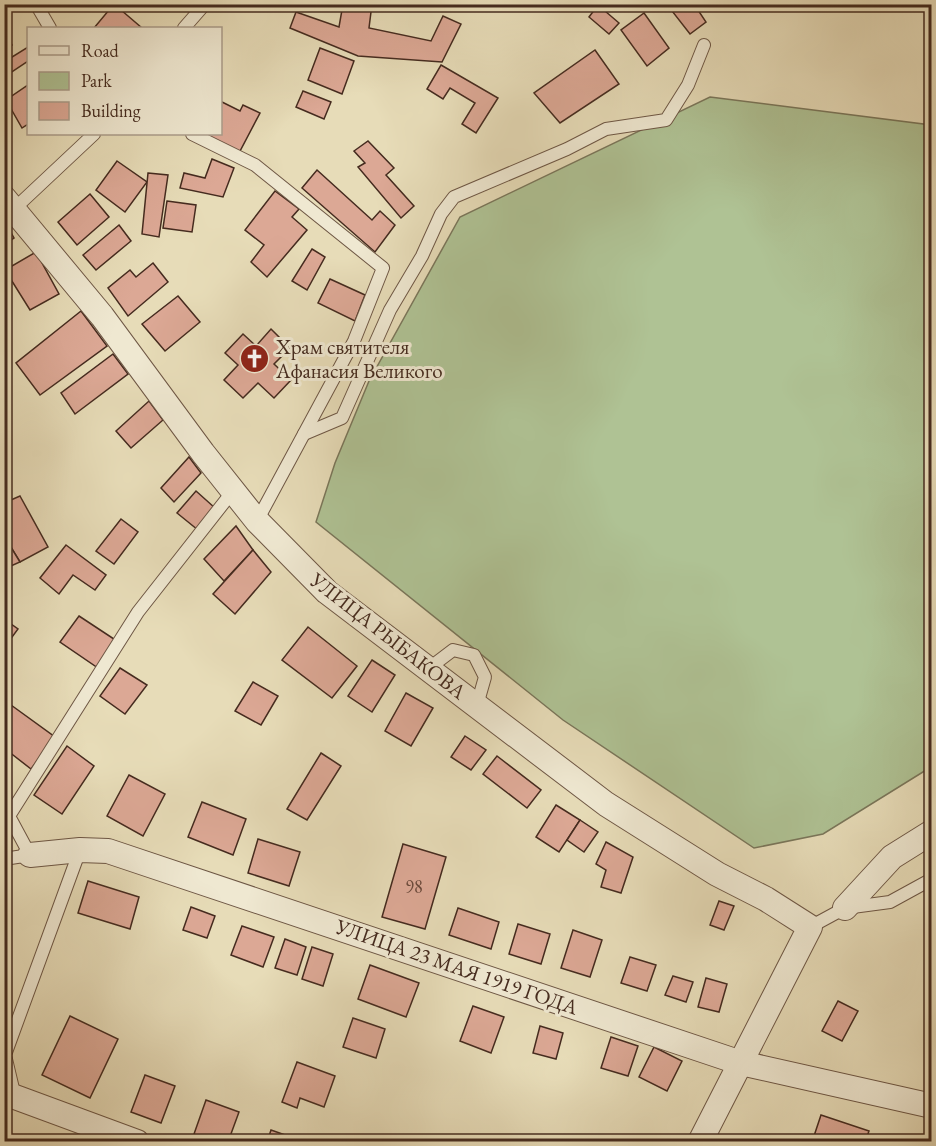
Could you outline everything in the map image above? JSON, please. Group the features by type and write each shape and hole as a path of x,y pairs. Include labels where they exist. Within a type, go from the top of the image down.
{"street":[{"name":"УЛИЦА РЫБАКОВА","path":"9,204 102,316 257,521 327,592 606,804 717,874 766,899 810,927"},
{"path":"845,908 892,857 932,832"},
{"name":"УЛИЦА 23 МАЯ 1919 ГОДА","path":"30,855 108,850 741,1063 932,1106"},
{"path":"700,1142 810,927"},
{"path":"15,1097 137,1142"}],"lane":[{"path":"36,4 49,27"},
{"path":"185,27 205,4"},
{"path":"304,434 342,418 390,310 417,265 441,214 454,197 567,149 606,129 666,120 688,85 704,45"},
{"path":"9,204 93,135"},
{"path":"194,135 255,165 383,268 354,341 257,521"},
{"path":"4,859 30,855 7,814 138,612 233,491"},
{"path":"428,669 453,650 474,655 485,677 477,705"},
{"path":"15,1097 5,1055 80,850"},
{"path":"810,927 845,908 890,902 932,879"}],"green space":[{"path":"710,97 931,125 931,767 823,834 754,848 563,720 316,522 335,463 369,381 460,217"}],"building":[{"path":"66,4 79,4 73,11"},
{"path":"114,4 141,27 95,27"},
{"path":"343,4 372,4 369,28 431,41 443,16 461,24 442,62 358,56 290,28 296,12 339,27"},
{"path":"473,4 489,4 488,9"},
{"path":"536,4 560,4 558,10"},
{"path":"681,4 694,4 706,22 690,34 672,11"},
{"path":"598,5 619,23 609,34 589,17"},
{"path":"644,13 669,48 647,66 621,30"},
{"path":"4,31 12,45 4,50"},
{"path":"27,48 27,62 4,77 4,62"},
{"path":"320,48 354,61 342,94 308,80"},
{"path":"595,50 619,84 560,123 534,93"},
{"path":"441,65 498,98 476,133 462,124 475,103 450,88 443,99 427,89"},
{"path":"27,86 27,125 22,128 6,100"},
{"path":"303,91 331,102 324,119 296,107"},
{"path":"222,102 240,111 243,105 260,113 239,153 205,135 222,135"},
{"path":"368,141 394,168 386,175 414,206 401,218 358,167 365,163 354,151"},
{"path":"212,159 234,168 223,197 180,188 184,173 205,178"},
{"path":"117,161 147,182 125,212 96,190"},
{"path":"317,170 372,220 380,211 395,225 375,252 302,188"},
{"path":"148,173 168,175 159,237 142,234"},
{"path":"275,191 299,209 292,217 307,230 267,277 251,262 264,245 245,230"},
{"path":"90,194 109,217 77,245 58,222"},
{"path":"167,201 196,205 192,232 163,228"},
{"path":"4,220 14,238 4,245"},
{"path":"119,225 131,241 96,270 83,255"},
{"path":"312,249 325,257 307,290 292,281"},
{"path":"36,252 59,294 30,310 5,270"},
{"path":"153,263 168,282 128,316 108,288 130,270 136,277"},
{"path":"330,279 365,295 355,321 318,303"},
{"path":"178,296 200,322 165,351 142,324"},
{"path":"81,311 107,346 40,395 16,363"},
{"name":"Храм святителя Афанасия Великого","path":"271,329 290,348 274,364 291,380 274,398 258,383 243,398 224,380 238,365 225,353 243,334 256,346"},
{"path":"113,354 128,374 75,414 61,393"},
{"path":"149,401 163,420 131,448 116,431"},
{"path":"189,457 201,473 174,502 161,488"},
{"path":"196,491 215,508 198,530 177,513"},
{"path":"20,496 48,547 20,562 4,536 4,503"},
{"path":"121,519 138,532 114,564 96,551"},
{"path":"236,526 253,550 224,581 204,559"},
{"path":"9,544 20,562 4,569 4,546"},
{"path":"66,545 106,575 95,590 73,575 59,594 40,578"},
{"path":"253,550 271,572 235,614 213,594"},
{"path":"79,616 117,641 98,668 60,642"},
{"path":"4,619 18,629 4,648"},
{"path":"308,627 357,666 332,698 282,660"},
{"path":"372,660 395,675 372,712 348,696"},
{"path":"120,668 147,685 125,714 100,696"},
{"path":"253,682 278,696 261,725 235,711"},
{"path":"406,693 433,708 411,746 385,731"},
{"path":"11,705 55,737 31,769 4,748 4,713"},
{"path":"465,736 486,750 471,770 451,757"},
{"path":"67,746 94,766 62,814 34,795"},
{"path":"321,753 341,766 307,820 287,809"},
{"path":"497,756 541,790 527,808 483,774"},
{"path":"129,775 165,794 143,836 107,816"},
{"path":"202,802 246,819 233,855 188,837"},
{"path":"556,805 580,820 559,852 536,837"},
{"path":"580,820 598,832 584,852 567,840"},
{"path":"258,839 300,852 289,886 248,873"},
{"path":"606,842 633,857 621,893 601,887 606,870 596,864"},
{"path":"403,844 446,857 425,929 382,917"},
{"path":"88,881 139,897 130,929 78,913"},
{"path":"719,901 734,906 724,930 710,925"},
{"path":"191,907 215,916 207,938 183,930"},
{"path":"458,908 499,922 491,949 449,935"},
{"path":"518,924 550,934 541,964 509,954"},
{"path":"242,926 274,937 263,967 231,955"},
{"path":"573,930 602,940 590,977 561,968"},
{"path":"285,939 306,947 297,975 275,968"},
{"path":"312,947 333,954 323,986 302,979"},
{"path":"630,957 656,965 647,991 621,983"},
{"path":"370,965 419,983 406,1017 358,999"},
{"path":"673,976 693,982 686,1002 665,995"},
{"path":"706,978 727,984 719,1012 698,1007"},
{"path":"838,1001 858,1011 842,1041 822,1031"},
{"path":"473,1006 504,1017 491,1053 460,1041"},
{"path":"70,1016 118,1039 90,1098 42,1075"},
{"path":"353,1018 385,1029 376,1058 343,1047"},
{"path":"540,1026 563,1033 556,1059 533,1053"},
{"path":"611,1037 638,1046 628,1076 601,1068"},
{"path":"654,1047 682,1061 667,1091 639,1077"},
{"path":"297,1062 335,1076 324,1107 300,1098 297,1108 282,1102"},
{"path":"145,1075 175,1086 161,1123 131,1112"},
{"path":"206,1100 239,1112 228,1142 215,1142 194,1134"},
{"path":"821,1115 869,1131 865,1142 812,1142"},
{"path":"271,1130 305,1142 267,1142"}],"place":[{"name":"Храм святителя Афанасия Великого","path":"255,359"}]}
